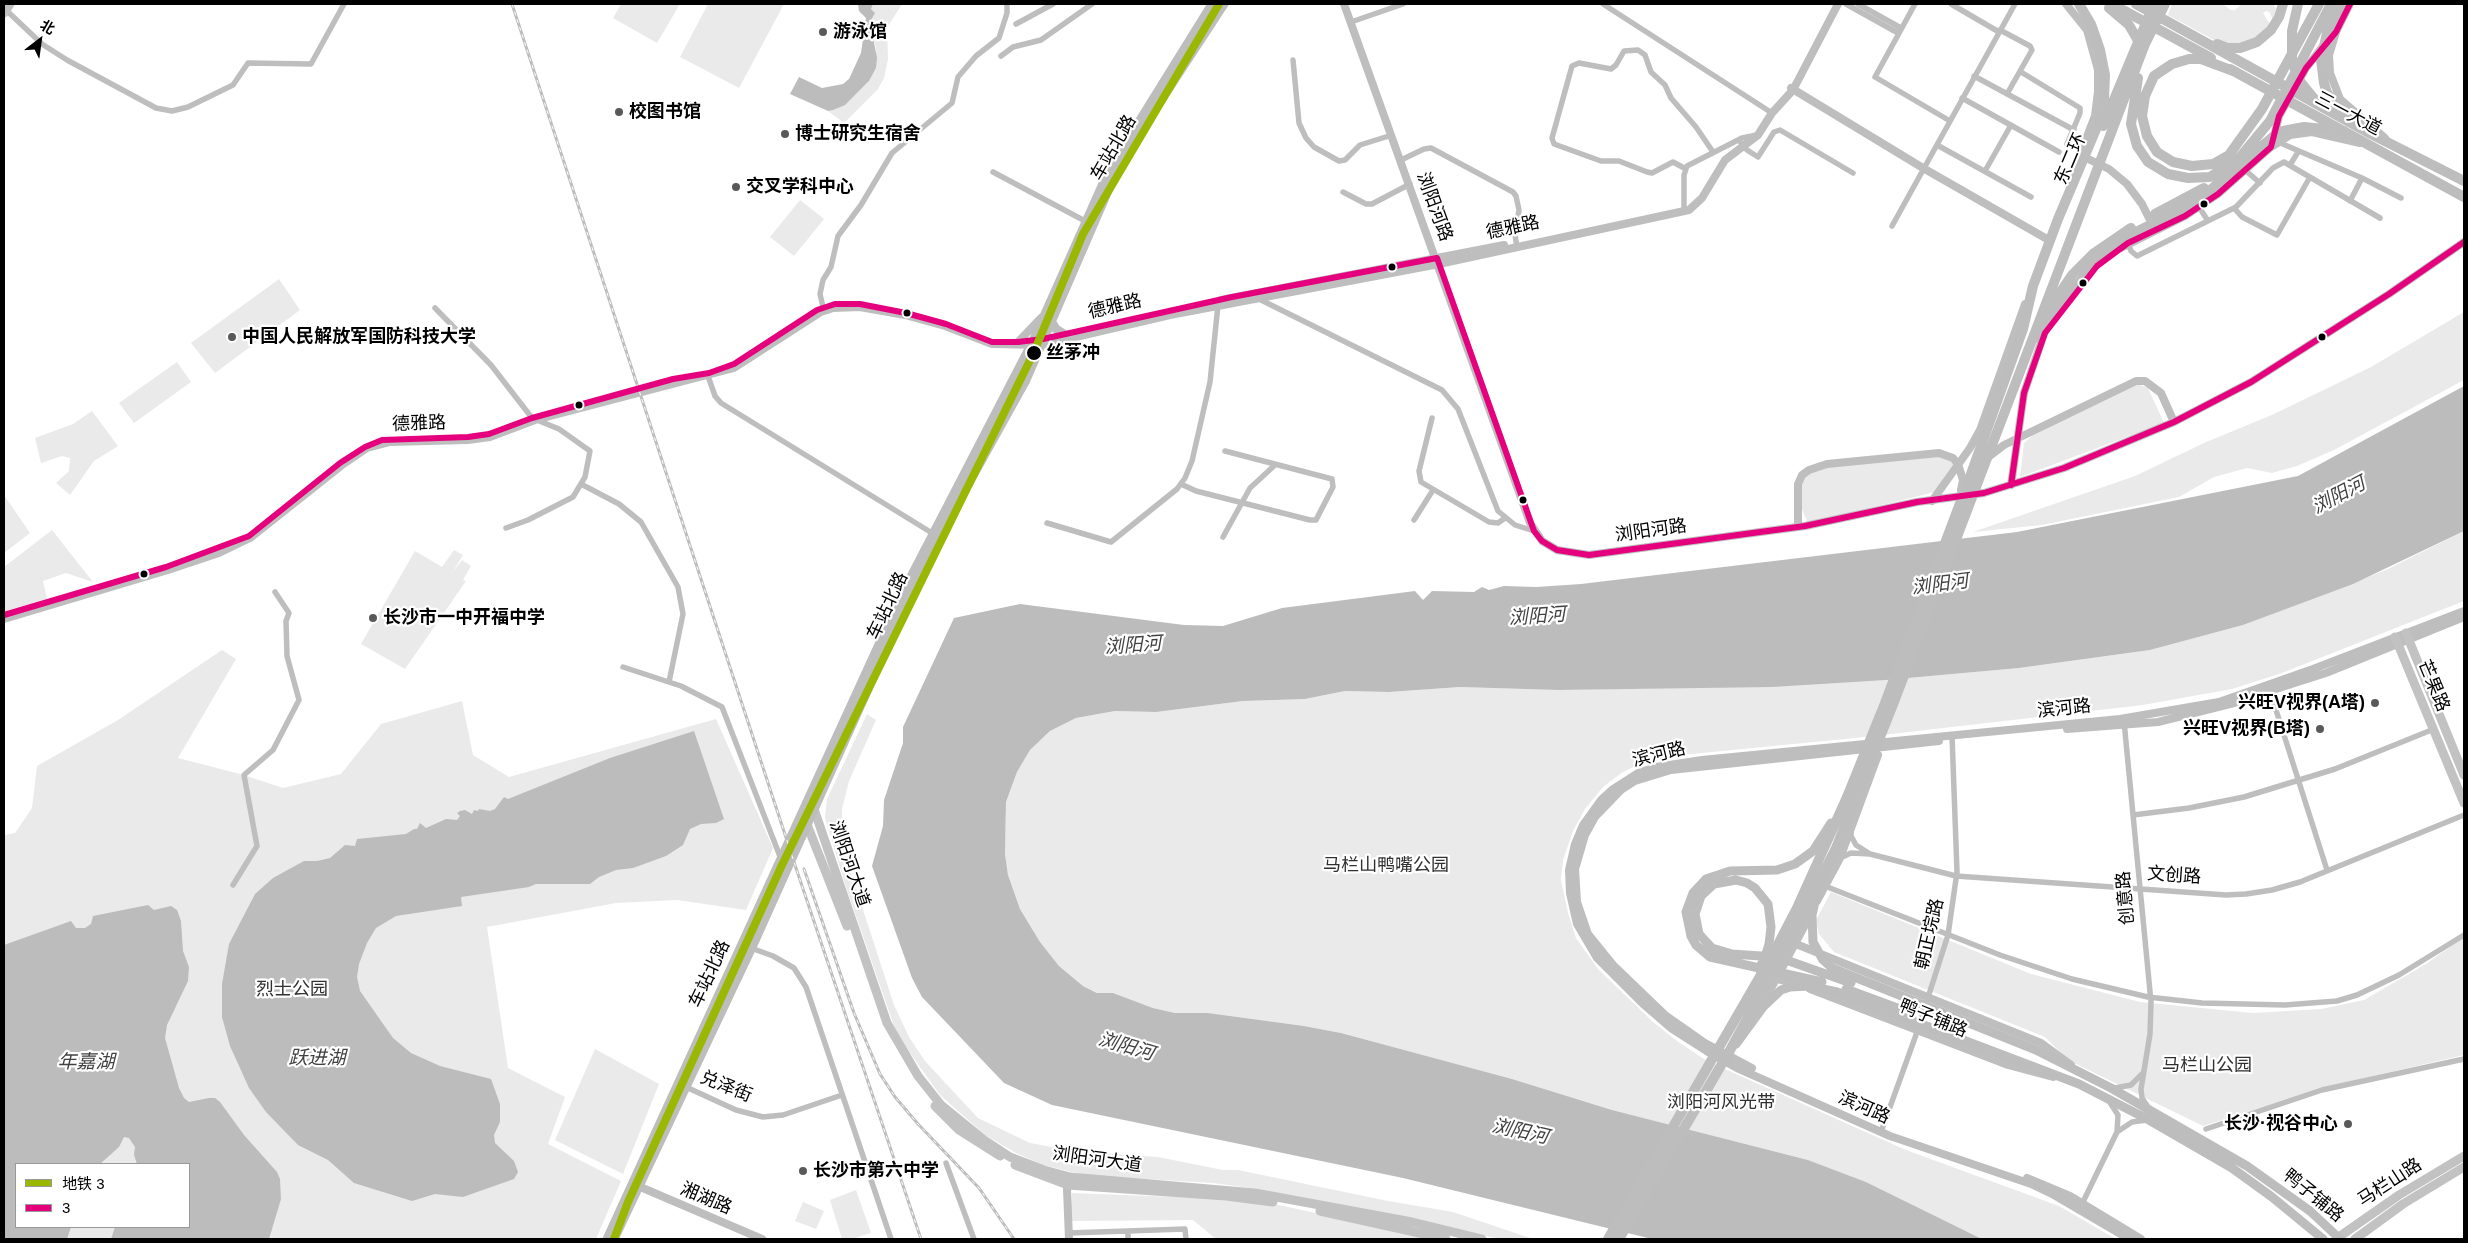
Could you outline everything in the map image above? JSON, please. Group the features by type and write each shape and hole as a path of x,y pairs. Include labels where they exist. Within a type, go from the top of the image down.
{"highway":[{"path":"1608,1239 1773,954 1797,908 1853,783 2023,329 2033,286 2058,218 2099,122 2104,100 2104,75 2100,50 2091,24 2079,4"},
{"path":"2105,4 2129,25 2140,41 2138,80 2131,124 2137,146 2148,162 2168,174 2188,178 2210,177 2240,158"},
{"name":"三一大道","path":"2112,4 2329,111 2464,181"},
{"name":"三一大道","path":"2136,4 2188,32 2239,68 2344,130 2464,197"},
{"name":"东二环","path":"2023,329 2065,216 2154,4"},
{"path":"1619,1239 1726,1057 1822,885 1887,720 2145,44 2165,4"},
{"path":"2188,32 2227,48 2240,48 2257,42 2271,30 2279,17 2283,4"},
{"path":"2298,4 2291,41 2294,69 2310,95 2329,111"},
{"path":"2342,4 2324,42 2321,60 2324,84 2334,104 2349,119 2371,134"},
{"path":"2239,68 2201,59 2189,59 2172,64 2154,76 2144,103 2142,116 2146,136 2157,152 2173,162 2192,166 2213,164 2229,156 2252,124 2323,6"},
{"path":"2037,327 2072,275 2093,254 2115,237 2198,192 2240,158 2270,120 2323,6"},
{"path":"2000,423 2044,327 2074,288 2102,257 2134,233 2196,203 2268,141 2283,131 2304,126 2344,130"}],"main road":[{"name":"车站北路","path":"614,1239 751,948 909,598 939,537 1007,417 1037,342 1043,316 1085,220 1123,146 1212,4"},
{"name":"车站北路","path":"607,1239 902,594 932,534 1037,342 1051,321 1114,177 1136,137 1224,4"},
{"path":"1051,321 1056,329 1064,334"},
{"name":"芒果路","path":"2407,637 2464,775"},
{"name":"芒果路","path":"2397,641 2464,803"},
{"path":"1853,783 1820,842 1803,859 1776,870 1720,873 1700,884 1690,899 1686,912 1691,936 1703,952 1719,960 1845,989 1994,1045"},
{"name":"浏阳河大道","path":"811,796 814,811 887,1023 907,1061 941,1105 984,1140 1010,1157 1069,1181"},
{"name":"浏阳河大道","path":"803,812 806,824 845,919 883,1027 902,1065 940,1111 986,1149 1013,1164 1069,1181 1279,1203 1446,1239"},
{"path":"1723,1040 1732,1017 1765,957 1767,951 1769,944 1771,927 1768,904 1747,883 1736,880 1714,884 1701,896 1697,905 1695,922 1699,934 1712,948 1732,954 1761,956 1768,957 1776,958 1808,967 1994,1045"},
{"name":"鸭子铺路","path":"1822,885 1815,900 1811,932 1816,951 1823,960 1843,974 2036,1050 2111,1088 2232,1168 2272,1197 2323,1239"},
{"path":"1726,1057 1771,998 1781,990 1798,986 1821,987 1994,1045 2073,1069"},
{"name":"鸭子铺路","path":"1994,1045 2068,1078 2106,1098 2152,1116 2231,1156 2310,1211 2338,1239"},
{"name":"马栏山路","path":"2338,1239 2400,1195 2464,1156"},
{"name":"马栏山路","path":"2355,1239 2403,1204 2464,1167"},
{"name":"浏阳河大道","path":"1411,1231 1482,1239"}],"street":[{"path":"7,9 42,44 67,60 156,108 172,111 188,107 233,85 248,62 310,64 344,4"},
{"path":"822,307 820,294 824,280 831,267 838,236 861,205 892,153 952,103 958,77 976,56 999,38 1007,13 1007,4"},
{"path":"1016,24 1053,4"},
{"path":"1001,56 1013,47 1044,38 1092,4"},
{"name":"浏阳河路","path":"1344,4 1534,531 1542,540 1557,550 1589,555 1798,527 1984,493 2064,468 2174,422 2251,382 2461,248 2464,242"},
{"path":"1352,22 1403,4"},
{"path":"1603,4 1771,112"},
{"path":"1438,261 1684,209 1700,201 1721,164 1742,144 1755,135 1771,112 1792,89 1837,4"},
{"path":"1846,4 1899,30"},
{"path":"1858,4 1899,30"},
{"path":"1915,4 1899,30 1875,77 1950,121"},
{"path":"1951,4 2032,48 2032,53 2007,94"},
{"path":"1892,226 2014,4"},
{"path":"1932,501 1970,448 1980,430 2002,372 2047,239 2095,116 2098,70 2087,30 2066,4"},
{"path":"2350,4 2336,32 2329,55 2330,72 2340,99 2394,144"},
{"path":"2275,144 2280,116 2306,68 2336,32"},
{"path":"1686,169 1673,162 1652,173 1619,161 1600,161 1554,144 1552,138 1569,71 1572,66 1579,63 1611,69 1616,65 1624,51 1638,50 1645,56 1651,72 1665,85 1671,98 1696,127 1713,152"},
{"path":"1293,60 1299,123 1306,138 1314,147 1339,161 1345,160 1360,145 1392,134"},
{"path":"2021,72 2079,106 2081,111 2067,144"},
{"path":"1974,76 2074,130"},
{"path":"1792,89 1923,168 2047,239"},
{"path":"1962,98 2059,152"},
{"path":"1985,172 2011,125"},
{"path":"1742,144 1758,157 1774,132 1780,130 1853,173"},
{"path":"2011,485 2024,393 2045,333 2097,266 2128,243 2199,207 2218,194 2275,144 2290,135 2312,132 2378,149"},
{"path":"1686,169 1713,152 1755,135"},
{"path":"1936,144 2031,197"},
{"path":"2275,144 2362,178 2401,198"},
{"path":"1401,160 1424,149 1432,148 1513,192 1516,196 1519,210 1516,245"},
{"path":"2290,165 2298,152"},
{"path":"2080,155 2109,169 2127,184 2142,204 2155,230"},
{"path":"2128,243 2131,251 2137,256 2234,208 2244,201 2276,166 2284,162 2380,218"},
{"path":"1684,209 1686,169"},
{"path":"2245,170 2260,183"},
{"path":"993,172 1085,220"},
{"path":"2234,208 2242,217 2277,235 2310,177"},
{"path":"2350,201 2362,178"},
{"path":"1342,192 1366,204 1372,204 1410,184"},
{"path":"2199,207 2208,221"},
{"name":"德雅路","path":"4,619 168,570 218,553 250,538 342,465 367,448 382,443 468,440 490,437 533,419 671,383 708,376 734,368 821,312 841,307 866,308 905,316 945,326 992,344 1037,342 1438,261"},
{"name":"德雅路","path":"4,615 106,583 166,567 249,536 340,463 365,447 382,440 468,437 489,434 533,419 734,364 822,307 835,304 865,305 941,322 992,342 1037,342 1064,334 1232,297 1438,261"},
{"path":"1255,297 1442,390 1458,409 1488,491 1498,512 1505,518 1534,531"},
{"path":"1047,523 1111,542 1166,500 1181,484 1192,461 1210,382 1218,305"},
{"path":"435,308 491,365 533,419 558,429 590,451 585,477 573,497 528,520 506,528"},
{"path":"1018,342 1043,316"},
{"path":"708,376 715,396 721,404 932,534"},
{"path":"1987,458 2004,445 2136,381 2144,381 2154,386 2161,393 2174,422"},
{"path":"1432,418 1419,475 1423,484 1489,522 1498,523 1505,518"},
{"path":"1181,484 1196,492 1316,520 1333,487 1333,481 1285,465 1275,465 1225,451"},
{"path":"1798,527 1798,484 1802,475 1818,466 1932,452 1946,454 1958,464 1963,480 1959,504"},
{"path":"1223,537 1250,488 1275,465"},
{"path":"581,484 619,504 642,522 678,587 683,614 669,682"},
{"path":"1414,520 1433,490"},
{"path":"233,885 257,846 244,775 273,750 299,700 286,656 286,621 289,613 275,592"},
{"name":"滨河路","path":"2407,637 2464,611"},
{"name":"滨河路","path":"2129,1239 2046,1184 1882,1130 1726,1057 1679,1026 1644,997 1614,966 1588,934 1577,902 1575,887 1578,855 1585,835 1604,806 1621,790 1653,775 1693,767 1872,746 2124,721 2158,722 2228,705 2269,688 2464,617"},
{"path":"623,667 669,682 722,707 781,859"},
{"path":"2269,688 2327,870"},
{"name":"创意路","path":"2124,721 2150,998 2150,1034 2142,1074 2142,1098 2152,1116"},
{"path":"2134,815 2180,810 2225,801 2298,781 2371,755 2434,729"},
{"name":"朝正垸路","path":"1882,1130 1918,1030 1948,934 1956,876 1952,738"},
{"path":"1726,1057 1777,979 1796,944 1822,885 1840,858 1882,745"},
{"path":"1726,1057 1816,880 1872,746"},
{"name":"文创路","path":"1840,858 1852,853 1870,854 1956,876 2226,895 2246,894 2272,890 2300,882 2464,816"},
{"name":"文创路","path":"1851,828 1853,840 1870,854"},
{"path":"1822,885 2045,971 2150,998 2259,1006 2337,1001 2358,995 2399,975 2464,935"},
{"name":"鸭子铺路","path":"1796,944 1928,999 2042,1043 2083,1074"},
{"path":"751,948 773,956 794,968 806,986 891,1239"},
{"name":"鸭子铺路","path":"1777,979 2008,1065 2080,1084"},
{"path":"2206,1128 2331,1088 2464,1058"},
{"path":"2111,1088 2131,1085 2142,1074"},
{"name":"兑泽街","path":"686,1087 736,1110 763,1116 784,1116 842,1095"},
{"path":"2081,1206 2117,1132 2118,1115 2106,1098"},
{"path":"2117,1132 2132,1122 2152,1116"},
{"path":"946,1163 974,1239"},
{"path":"1069,1181 1069,1236 1185,1229 1186,1239"},
{"name":"湘湖路","path":"638,1186 762,1239"},
{"name":"滨河路","path":"2081,1206 2142,1239"},
{"path":"1128,1231 1128,1239"}],"green space":[{"path":"621,4 680,4 657,43 613,18"},
{"path":"708,4 784,4 739,88 680,57"},
{"path":"873,4 902,4 887,28 888,59 884,78 878,89 844,123 828,111 833,110 855,95 869,81 876,68 876,49 870,21 875,13 871,9"},
{"path":"2172,4 2223,4 2231,10 2235,10 2242,4 2273,4 2276,8 2273,19 2269,12 2263,13 2270,24 2280,22 2279,27 2266,41 2251,49 2236,52 2168,15"},
{"path":"800,200 824,219 794,256 770,237"},
{"path":"279,279 300,310 215,373 191,343"},
{"path":"2464,312 2464,380 2334,450 2297,466 2272,473 2247,468 2214,477 2179,497 2042,525 1973,532 2135,476 2204,443 2274,414 2371,367"},
{"path":"177,362 191,382 134,423 119,403"},
{"path":"2135,383 2148,388 2164,423 2020,477 2024,443 2032,436"},
{"path":"92,411 118,446 94,461 70,495 56,483 69,471 70,458 62,456 41,463 35,438 73,424"},
{"path":"1931,454 1947,457 1954,464 1935,492 1808,523 1801,507 1800,487 1805,476 1812,472 1825,468"},
{"path":"4,495 30,533 4,553"},
{"path":"52,530 93,582 66,573 43,581 47,599 4,612 4,567"},
{"name":"马栏山鸭嘴公园","path":"2464,531 2464,601 2282,673 2232,689 2143,705 1865,737 1671,756 1644,762 1623,772 1603,787 1585,809 1573,831 1563,860 1561,880 1576,938 1598,969 1653,1022 1677,1041 1707,1061 1906,1150 2059,1206 2116,1239 1982,1239 1866,1182 1808,1160 1612,1110 1512,1079 1341,1033 1208,1013 1175,1013 1153,1008 1113,993 1098,993 1083,986 1059,966 1040,942 1020,909 1008,875 1005,854 1006,802 1017,772 1030,750 1050,731 1076,718 1115,711 1156,712 1243,701 1305,699 1345,691 1389,692 1460,687 1558,690 1670,688 1886,680 2019,668 2150,650 2243,625 2386,570"},
{"path":"454,550 463,555 452,573 462,560 471,566 463,580 466,581 405,669 361,644 415,551 442,567"},
{"name":"烈士公园","path":"222,650 236,659 178,758 244,775 283,788 341,774 381,724 462,701 473,755 509,777 716,719 773,848 746,910 677,900 616,903 487,927 508,1068 565,1097 548,1144 621,1181 596,1239 4,1239 4,835 15,833 32,808 37,766 118,720"},
{"path":"867,714 876,720 849,781 842,809 842,845 894,1005 909,1037 925,1061 978,1118 1030,1143 1074,1151 1158,1157 1223,1170 1238,1170 1388,1201 1453,1212 1533,1239 1500,1239 1258,1189 1213,1183 1095,1176 1072,1172 1043,1165 1016,1153 985,1135 940,1095 905,1046 894,1026 846,887 825,818 827,799"},
{"name":"马栏山公园","path":"1831,892 2031,974 2140,1002 2253,1013 2321,1009 2364,1000 2426,964 2464,937 2464,1055 2339,1084 2203,1126 2068,1060 2045,1037 1834,952 1819,934 1816,920"},
{"path":"595,1049 659,1084 623,1174 555,1140"},
{"path":"856,1190 871,1233 851,1239 842,1239 830,1200"},
{"path":"1072,1193 1256,1200 1435,1239 1216,1239 1193,1220 1070,1221"},
{"path":"803,1202 824,1211 816,1229 795,1221"}],"water":[{"path":"858,4 873,4 871,9 875,13 870,22 877,58 876,68 869,81 845,105 828,111 790,94 799,77 822,88 843,84 849,79 861,53 866,18 859,11"},
{"name":"浏阳河","path":"2464,386 2464,531 2353,584 2243,625 2150,650 2019,668 1886,680 1772,687 1558,690 1460,687 1389,692 1345,691 1305,699 1243,701 1156,712 1115,711 1076,718 1050,731 1030,750 1017,772 1006,802 1005,854 1008,875 1020,909 1040,942 1059,966 1083,986 1097,993 1113,993 1153,1008 1175,1013 1208,1013 1341,1033 1512,1079 1612,1110 1808,1160 1866,1182 1982,1239 1652,1239 1403,1178 1052,1105 1004,1083 922,997 912,978 872,866 883,826 884,800 903,743 903,727 954,618 1020,604 1184,625 1223,626 1282,608 1415,591 1423,600 1432,591 1474,592 1482,587 1489,590 1504,586 1536,587 1581,584 2017,532 2298,476"},
{"name":"跃进湖","path":"694,731 724,819 716,823 701,824 690,829 683,845 666,856 633,868 616,870 599,877 590,884 536,884 529,887 461,897 462,906 396,916 376,928 367,943 359,964 357,977 360,991 393,1038 411,1053 440,1066 491,1079 500,1104 500,1122 494,1135 495,1143 514,1161 518,1172 514,1179 463,1197 435,1194 412,1201 354,1183 328,1160 298,1145 266,1112 249,1088 230,1046 222,1017 222,984 229,944 255,894 273,878 304,861 330,858 345,845 355,846 357,839 406,834 417,829 420,823 426,828 446,819 457,820 460,816 457,813 460,811 465,810 472,814 474,810 478,811 479,809 490,811 495,809 504,797 508,799 610,758"},
{"name":"年嘉湖","path":"148,905 154,910 171,906 177,910 181,921 183,951 189,967 188,981 167,1025 165,1038 179,1088 184,1098 189,1102 215,1098 244,1135 277,1172 280,1179 281,1199 269,1239 111,1239 115,1228 190,1228 190,1163 137,1163 134,1155 135,1147 129,1138 124,1137 119,1147 101,1163 15,1163 15,1228 71,1228 67,1239 4,1239 4,945 71,921 76,928 85,928 91,924 93,916"}],"railway":[{"path":"512,4 797,871 921,1239"},
{"path":"804,869 854,1013 880,1074 895,1097 918,1124 979,1188 1014,1239"}],"metro line":[{"name":"3","path":"614,1239 628,1202 782,865 1034,352 1083,234 1219,4"}],"transit line":[{"name":"3","path":"2011,485 2024,393 2045,333 2097,266 2128,243 2185,216 2218,194 2271,147 2279,116 2306,68 2336,32 2350,4"},
{"name":"3","path":"4,615 166,567 249,536 340,463 365,447 382,440 468,437 489,434 532,418 673,379 709,373 734,364 817,310 835,304 860,304 906,313 946,324 992,342 1018,342 1043,339 1232,297 1437,258 1534,531 1542,541 1557,550 1589,555 1805,526 1917,502 1984,493 2064,468 2174,422 2251,382 2389,294 2464,242"}],"place":[{"name":"游泳馆","path":"823,32"},
{"name":"校图书馆","path":"619,112"},
{"name":"博士研究生宿舍","path":"785,134"},
{"name":"交叉学科中心","path":"736,187"},
{"name":"中国人民解放军国防科技大学","path":"232,337"},
{"name":"丝茅冲","path":"1034,353"},
{"name":"长沙市一中开福中学","path":"373,618"},
{"name":"兴旺V视界(A塔)","path":"2375,703"},
{"name":"兴旺V视界(B塔)","path":"2320,729"},
{"name":"长沙·视谷中心","path":"2348,1124"},
{"name":"长沙市第六中学","path":"803,1171"}],"park label":[{"name":"浏阳河风光带","path":"1721,1103"}]}
